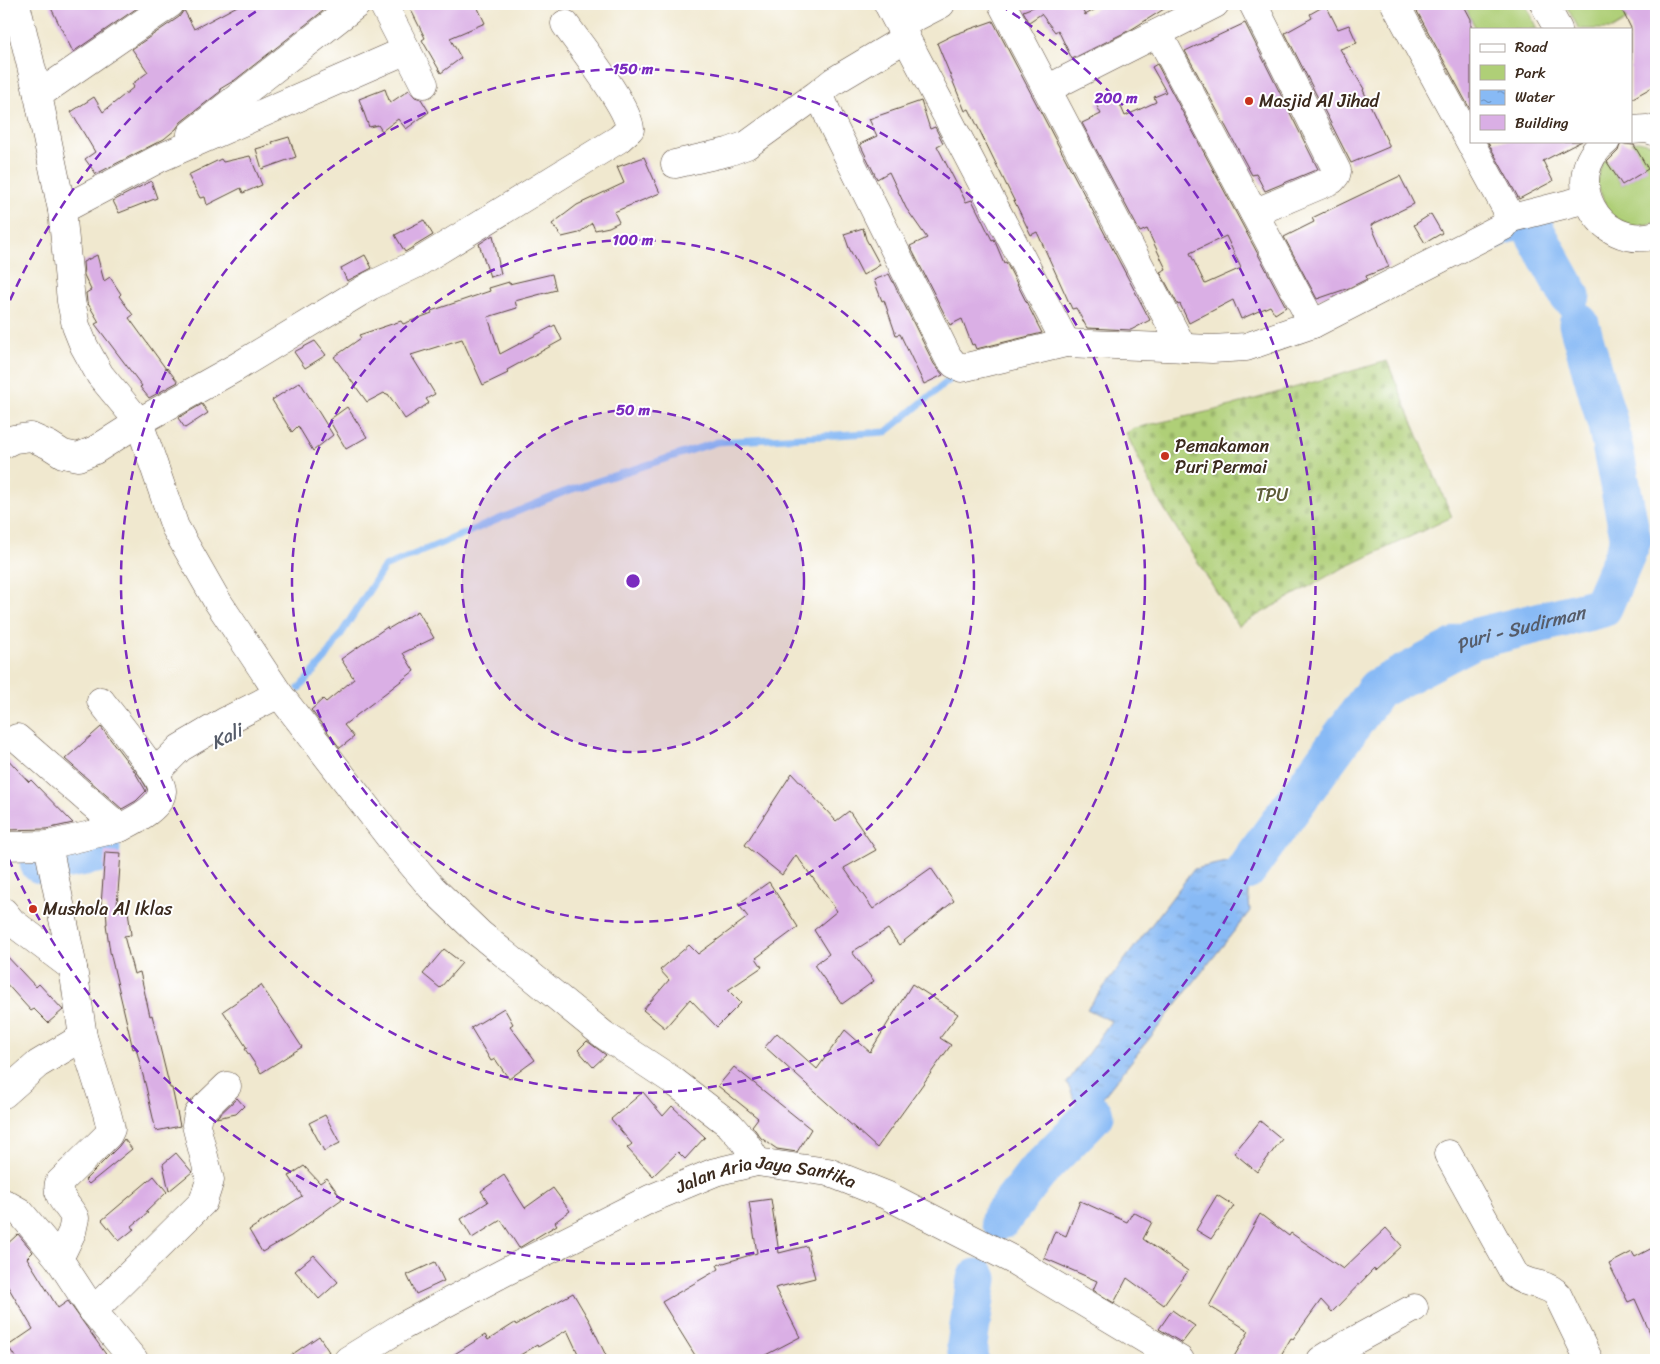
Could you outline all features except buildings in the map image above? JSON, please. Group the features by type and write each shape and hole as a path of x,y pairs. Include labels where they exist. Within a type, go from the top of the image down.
{"street":[{"path":"16,4 38,95 62,210 71,301 76,326 84,346 100,375 139,422 175,527 216,598 278,694 394,843 432,888 480,934 604,1036 672,1080 730,1125 745,1142 757,1162"},
{"path":"38,95 170,4"},
{"path":"160,158 358,4"},
{"path":"383,4 424,84"},
{"path":"675,164 728,152 747,145 834,81 898,22 940,4"},
{"path":"1002,4 1183,348"},
{"path":"1047,89 1215,4"},
{"path":"1253,4 1337,171 1336,176 1332,180 1254,213"},
{"path":"1396,4 1470,141"},
{"path":"1544,4 1557,28"},
{"path":"898,22 1066,343"},
{"path":"4,444 14,439 31,437 63,454 78,457 95,450 139,422 235,368 370,286 416,264 627,133 630,129 627,117 597,69 565,24"},
{"path":"1158,33 1313,324"},
{"path":"62,210 160,158 407,50"},
{"path":"819,93 831,122 948,357 954,364 962,368 1066,343 1212,349 1246,347 1313,324 1504,226 1508,219 1506,208 1470,142"},
{"path":"1632,130 1647,129 1656,132"},
{"path":"1605,142 1590,161 1585,180 1587,199 1596,216 1610,229 1627,236 1646,238 1656,234"},
{"path":"1508,219 1587,199"},
{"path":"155,773 180,748 224,722 278,694"},
{"path":"4,846 48,845 120,828 147,812 158,801 162,792 155,773 102,701"},
{"path":"17,738 120,828"},
{"path":"48,845 73,968 83,1036 108,1113 111,1129 108,1135 60,1183 58,1188 59,1194 75,1218 72,1232 59,1259"},
{"path":"7,921 73,968"},
{"path":"4,1094 38,1064 83,1036"},
{"path":"93,1311 203,1202 210,1180 196,1119 198,1114 227,1086"},
{"path":"1448,1154 1515,1275 1523,1280 1549,1287 1557,1294 1589,1360"},
{"name":"Jalan Aria Jaya Santika","path":"348,1360 403,1326 503,1272 650,1199 714,1172 757,1162 828,1172 886,1195 1013,1260 1180,1360"},
{"path":"4,1203 20,1212 59,1259 93,1311 134,1360"},
{"path":"1322,1360 1414,1308"}],"green space":[{"path":"1464,4 1525,4 1537,28 1476,28"},
{"path":"1565,4 1618,4 1627,20 1614,28 1578,28"},
{"path":"1638,141 1656,145 1656,223 1633,226 1610,216 1597,184 1602,161 1605,159 1622,185 1647,169 1632,142"},
{"name":"TPU","path":"1387,361 1452,517 1335,572 1238,626 1158,499 1126,433 1135,428 1220,409"}],"water":[{"path":"1227,862 1246,870 1250,911 1100,1101 1093,1115 1079,1109 1067,1083 1111,1021 1087,1009 1194,869"}],"waterway":[{"path":"1480,254 1540,225"},
{"path":"1532,227 1570,296"},
{"name":"Puri - Sudirman","path":"1246,870 1377,689 1473,639 1602,607 1631,540 1608,425 1579,324"},
{"path":"299,688 325,659 384,567 564,492 717,442 886,432 958,373"},
{"name":"Kali","path":"40,863 96,853 100,848"},
{"path":"1001,1219 1037,1172 1093,1115"},
{"path":"969,1360 967,1345 977,1279"}],"place":[{"name":"Masjid Al Jihad","path":"1249,101"},
{"name":"Pemakaman Puri Permai","path":"1165,456"},
{"name":"Mushola Al Iklas","path":"33,909"}]}
